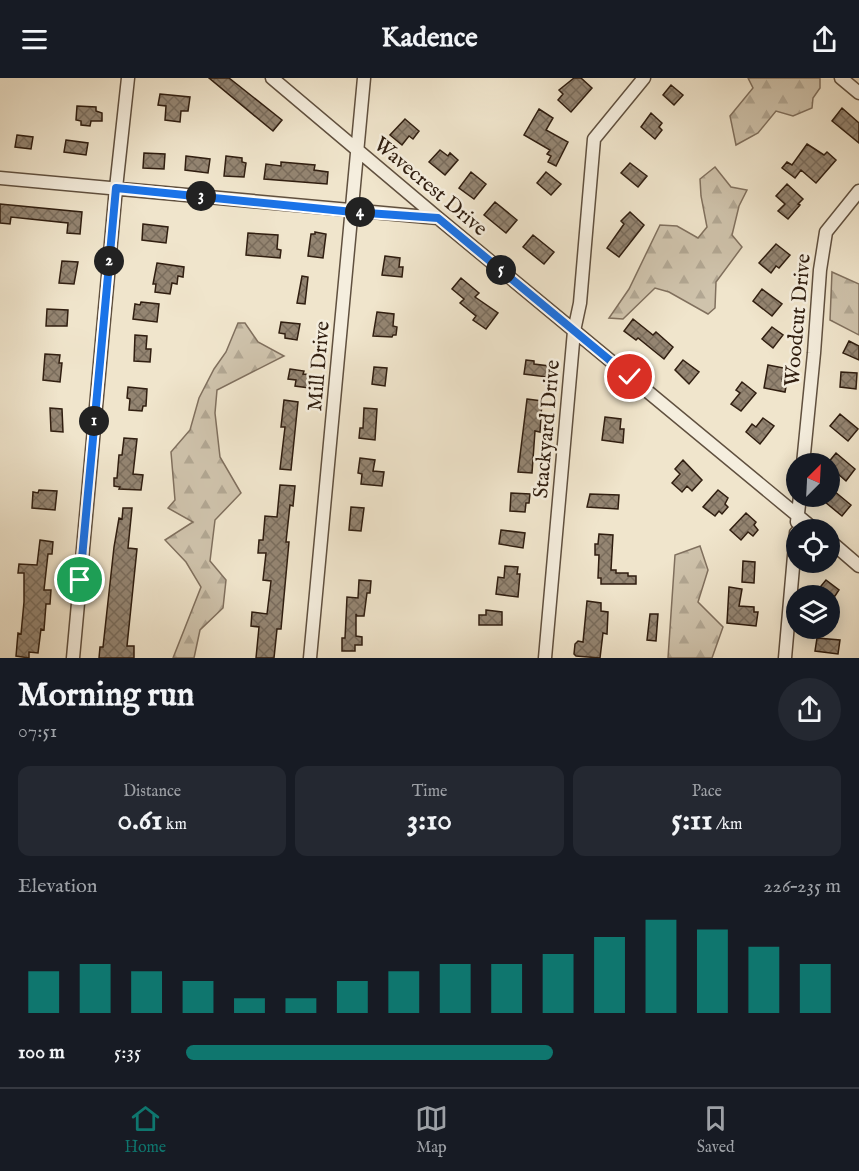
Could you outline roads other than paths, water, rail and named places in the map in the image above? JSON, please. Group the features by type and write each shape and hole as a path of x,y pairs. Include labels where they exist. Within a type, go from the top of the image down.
{"street":[{"path":"73,658 128,78"},
{"name":"Wavecrest Drive","path":"272,78 802,519"},
{"name":"Mill Drive","path":"310,658 364,78"},
{"name":"Stackyard Drive","path":"545,658 574,331 580,303 594,139 644,78"},
{"path":"842,78 859,93"},
{"path":"0,178 438,218"},
{"name":"Woodcut Drive","path":"804,453 820,270 826,232 859,191"},
{"path":"798,519 799,507"},
{"path":"840,550 859,566"},
{"path":"785,658 793,573"}]}
